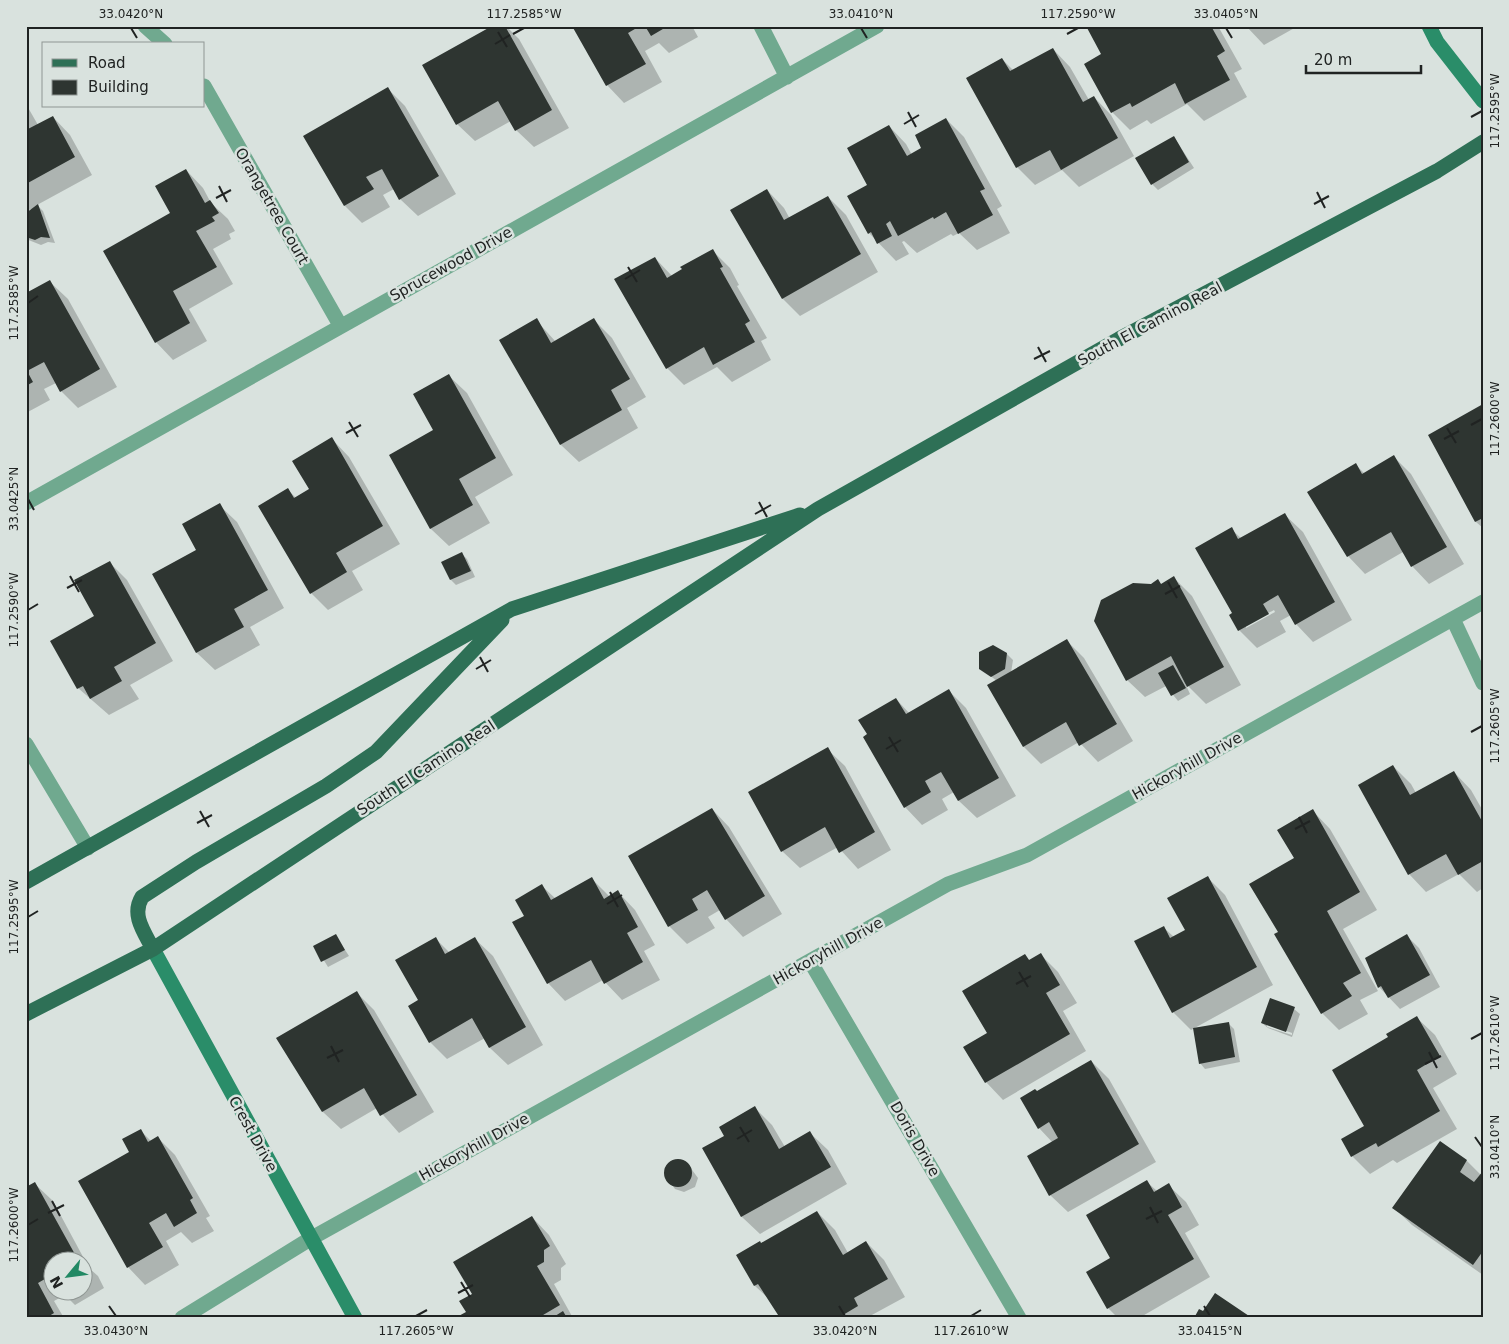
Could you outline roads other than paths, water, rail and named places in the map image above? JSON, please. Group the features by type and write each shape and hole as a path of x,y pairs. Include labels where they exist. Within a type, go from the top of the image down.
{"main road":[{"name":"South El Camino Real","path":"26,1014 152,949 818,509 1119,339 1437,171 1483,142"},
{"name":"South El Camino Real","path":"26,882 512,609 818,509"},
{"path":"152,949 137,914 137,906 142,897 196,862 326,786 376,752 512,609"}],"street":[{"path":"145,26 162,42"},
{"path":"761,26 787,77"},
{"name":"Sprucewood Drive","path":"26,503 877,26"},
{"path":"1429,26 1437,42 1483,101"},
{"name":"Orangetree Court","path":"205,88 340,326"},
{"name":"Hickoryhill Drive","path":"182,1318 310,1238 948,884 1027,855 1483,602"},
{"path":"1453,619 1483,683"},
{"path":"26,744 88,848"},
{"name":"Crest Drive","path":"152,949 355,1318"},
{"name":"Doris Drive","path":"810,961 1019,1318"}]}
